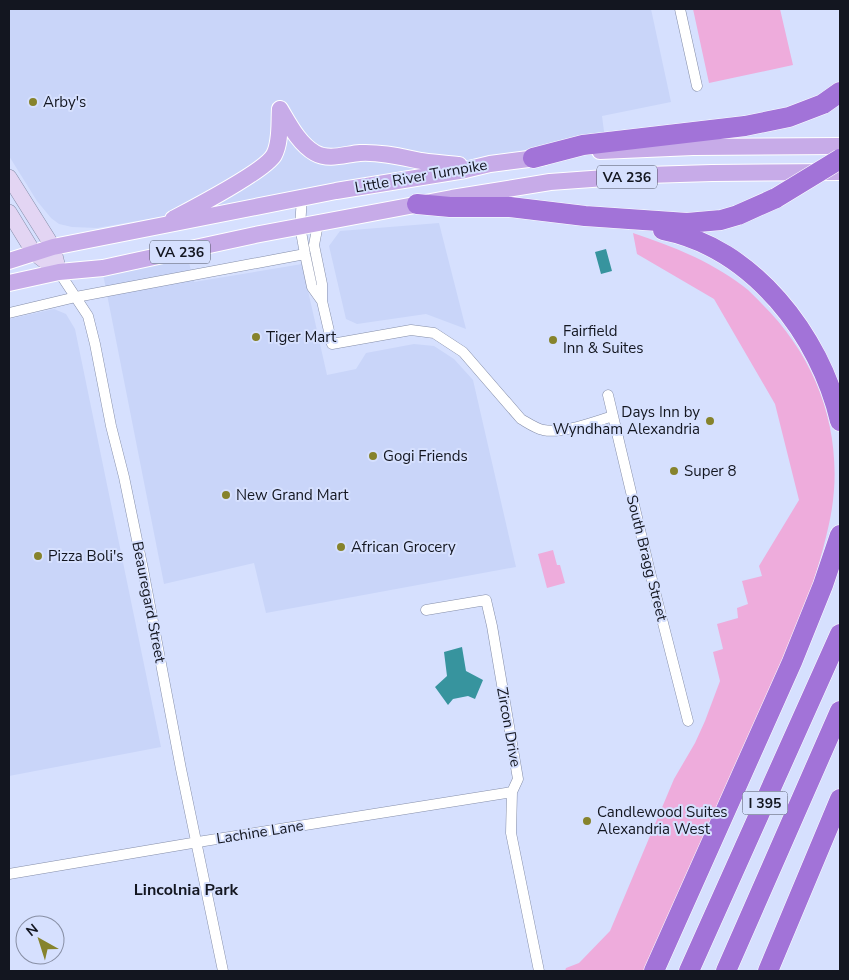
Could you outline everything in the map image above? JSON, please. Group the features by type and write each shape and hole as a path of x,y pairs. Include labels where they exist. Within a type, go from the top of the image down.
{"highway":[{"path":"533,158 583,145 745,126 789,117 823,104 840,92"},
{"path":"585,216 687,223 721,220 738,215 776,198 840,159"},
{"path":"417,204 450,207 510,207 585,216 650,227 687,236 724,255 741,267 757,280 800,326 824,371 840,421"},
{"path":"654,971 792,662 823,585 840,535"},
{"name":"I 395","path":"689,971 840,634"},
{"path":"726,971 840,710"},
{"path":"768,971 840,799"}],"main road":[{"path":"155,228 190,211 254,173 267,163 278,145 280,109 303,143 322,156 333,157 360,153 384,154 477,167"},
{"name":"Little River Turnpike","path":"9,261 52,247 302,198 533,158 584,152 840,146"},
{"name":"Little River Turnpike","path":"9,283 59,272 103,268 300,226 417,204 550,182 647,175 840,172"},
{"path":"9,177 52,247 59,272"},
{"path":"9,212 34,253"},
{"name":"Beauregard Street","path":"34,253 59,272"}],"street":[{"path":"680,9 696,86"},
{"path":"302,198 300,226 305,254 312,286 322,301"},
{"path":"318,224 314,245 322,284 322,301 332,344 411,330 434,333 463,352 521,419 533,427 544,430 574,428 613,416"},
{"path":"9,313 76,297 305,254"},
{"name":"Beauregard Street","path":"59,272 88,316 95,344 111,426 144,569 181,769 198,842 223,971"},
{"name":"South Bragg Street","path":"608,395 688,720"},
{"name":"Zircon Drive","path":"426,610 486,600 518,779 512,792 511,833 539,971"},
{"name":"Lachine Lane","path":"9,874 512,792"}],"shaded area":[{"path":"9,9 651,9 671,102 602,116 605,139 97,228 72,227 59,224 51,218 37,201 9,156"},
{"path":"693,9 780,9 793,65 709,83"},
{"path":"439,223 466,329 426,314 357,324 346,319 329,246 340,231"},
{"path":"633,233 690,255 730,277 751,292 783,327 800,351 814,378 824,405 831,434 834,494 822,551 796,631 649,971 565,971 566,968 579,963 610,931 674,779 695,743 720,681 713,652 723,649 717,624 738,618 737,608 748,604 742,581 762,576 759,566 799,500 775,404 714,299 637,254"},
{"path":"606,249 612,271 601,274 595,252"},
{"path":"188,259 194,282 302,264 327,375 356,369 366,353 414,344 434,346 454,359 473,380 516,567 266,613 254,563 164,584 103,274"},
{"path":"54,309 66,314 75,329 161,747 9,776 9,319"},
{"path":"553,550 565,583 547,588 538,554"},
{"path":"462,647 466,671 483,680 475,699 468,696 453,699 448,705 435,687 447,676 444,652"}],"place":[{"name":"Arby's","path":"33,102"},
{"name":"Tiger Mart","path":"256,337"},
{"name":"Fairfield Inn & Suites","path":"553,340"},
{"name":"Days Inn by Wyndham Alexandria","path":"710,421"},
{"name":"Gogi Friends","path":"373,456"},
{"name":"Super 8","path":"674,471"},
{"name":"New Grand Mart","path":"226,495"},
{"name":"African Grocery","path":"341,547"},
{"name":"Pizza Boli's","path":"38,556"},
{"name":"Candlewood Suites Alexandria West","path":"587,821"}],"district":[{"name":"Lincolnia Park","path":"186,890"}]}
